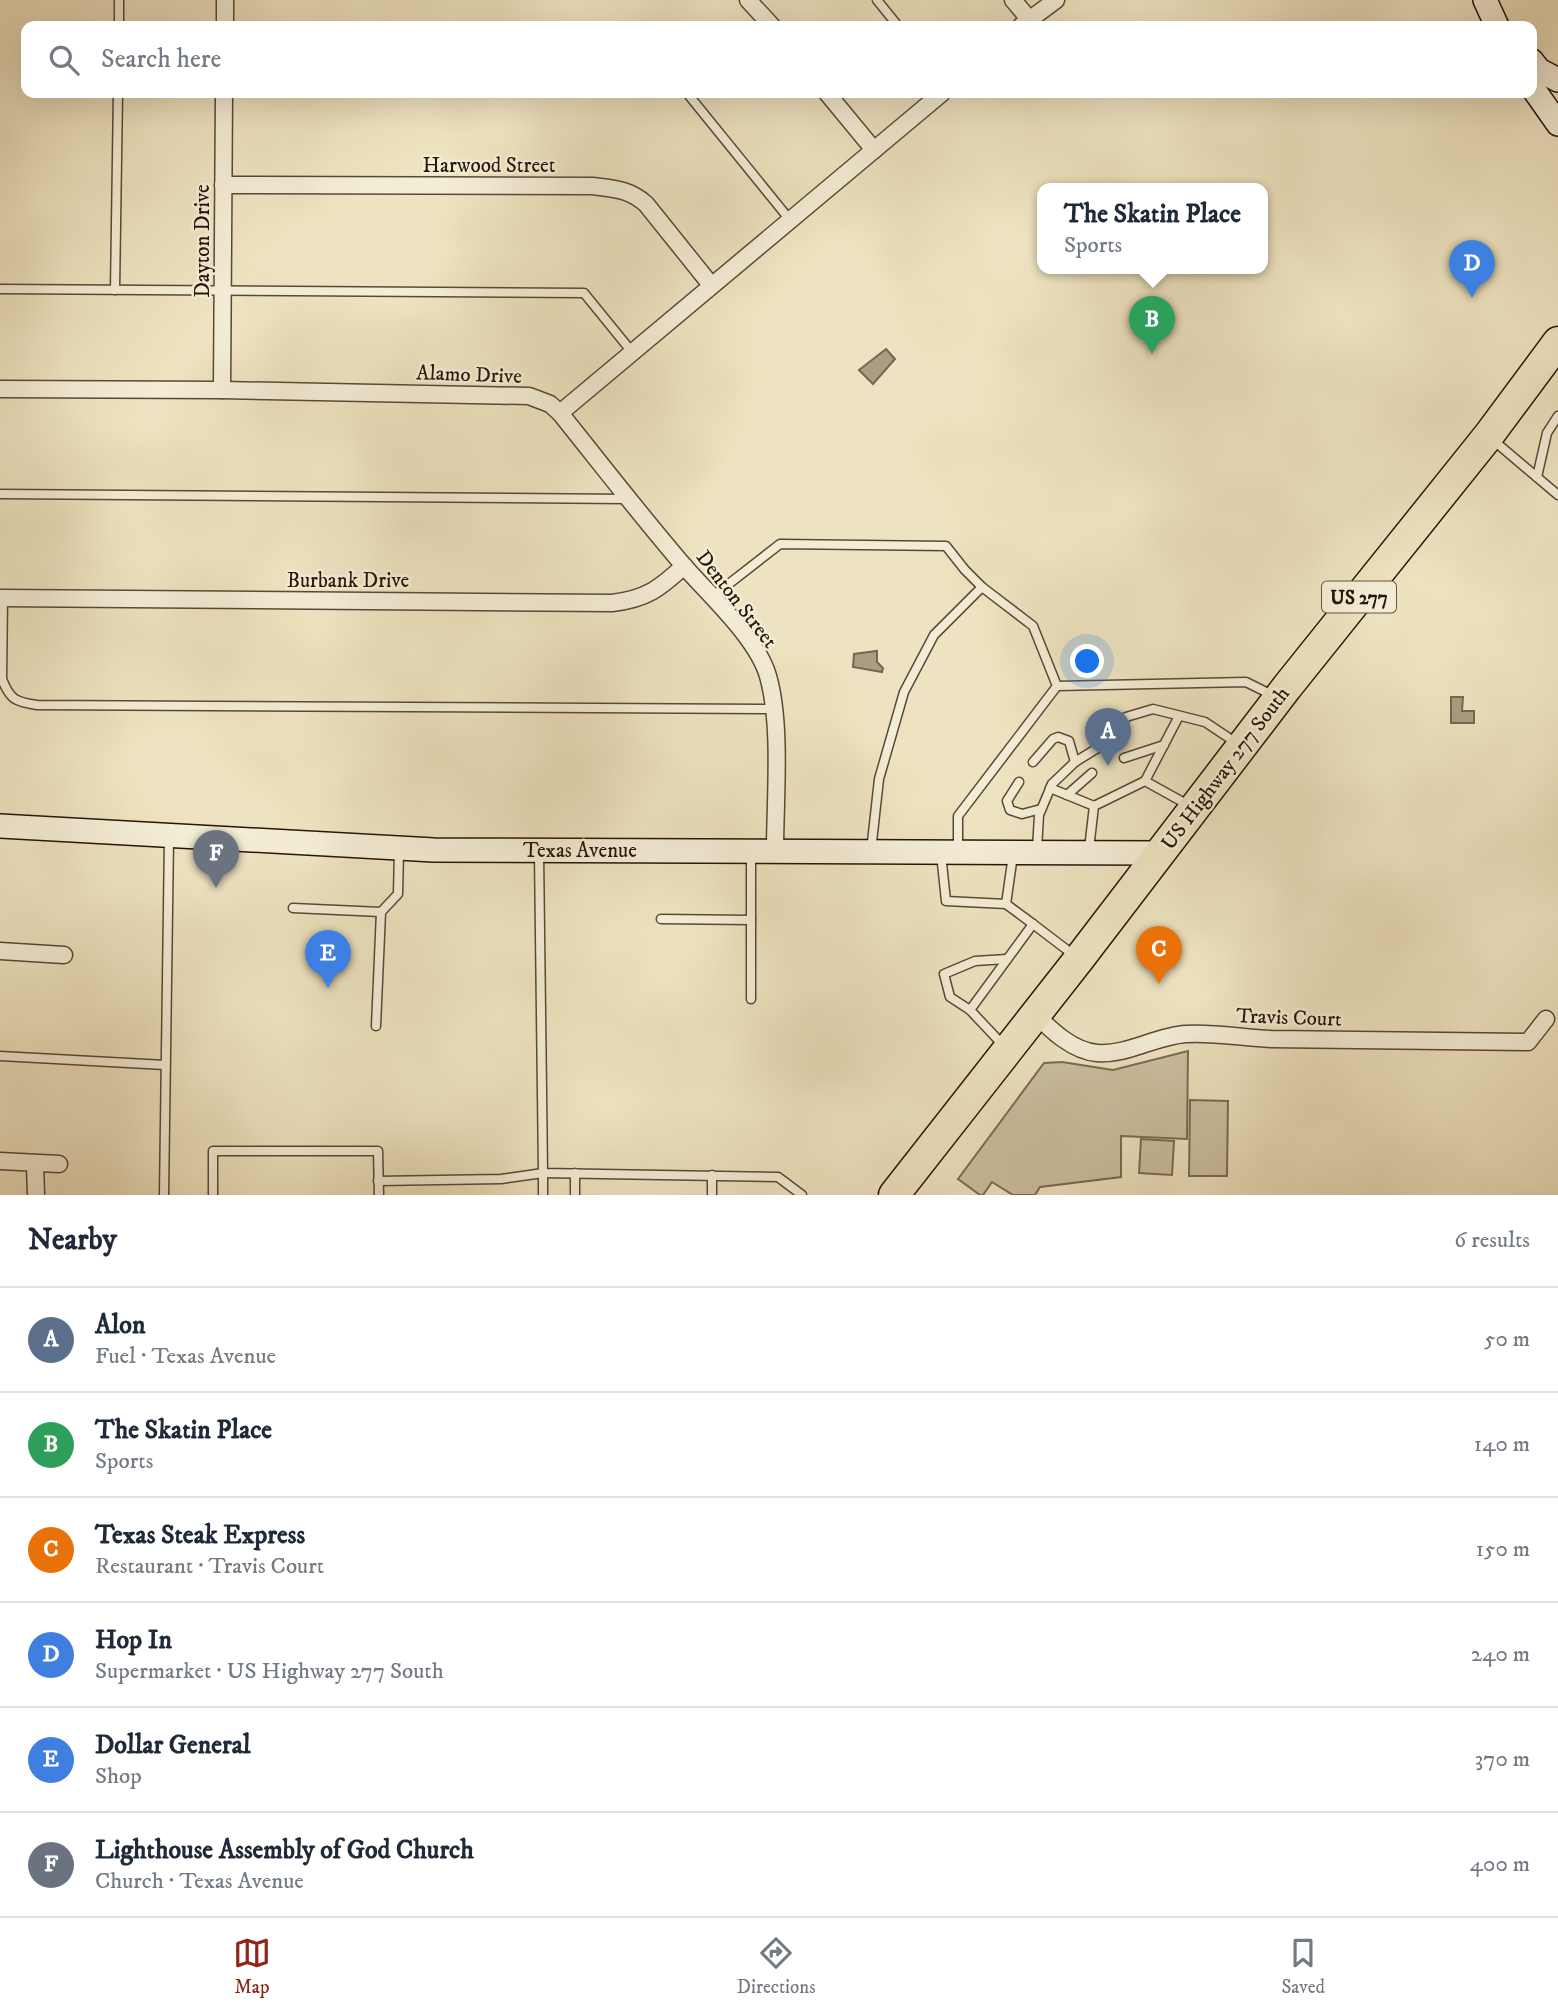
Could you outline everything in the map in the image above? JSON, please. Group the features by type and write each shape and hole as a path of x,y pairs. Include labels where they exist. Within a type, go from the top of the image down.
{"highway":[{"name":"US Highway 277 South","path":"894,1195 1279,698 1556,348"}],"street":[{"path":"225,0 225,21"},
{"path":"748,0 767,21"},
{"path":"1013,0 1024,21"},
{"path":"1028,21 1056,0"},
{"path":"1537,67 1558,80"},
{"path":"1537,94 1558,124"},
{"name":"Dayton Drive","path":"222,390 224,98"},
{"path":"831,98 874,150"},
{"path":"560,412 936,98"},
{"name":"Harwood Street","path":"223,185 593,186 617,189 634,193 646,204 710,285"},
{"name":"Alamo Drive","path":"0,389 529,396 550,404 560,412"},
{"name":"Denton Street","path":"560,412 755,650 767,672 774,709 775,851"},
{"name":"Burbank Drive","path":"1,598 612,603 637,600 662,587 684,566"},
{"name":"Texas Avenue","path":"0,826 399,847 1161,853"},
{"path":"0,951 64,954"},
{"name":"Travis Court","path":"1035,1014 1052,1031 1071,1044 1095,1053 1122,1052 1164,1037 1187,1034 1267,1039 1528,1042 1546,1019"},
{"path":"0,1161 59,1164"},
{"path":"35,1163 36,1195"}],"lane":[{"path":"119,0 119,21"},
{"path":"877,0 894,21"},
{"path":"115,290 118,98"},
{"path":"691,98 790,220"},
{"path":"0,289 584,293 632,352"},
{"path":"1537,477 1547,433 1558,416"},
{"path":"1489,435 1558,495"},
{"path":"0,494 630,499"},
{"path":"712,597 780,544 946,546 982,587 1034,626 1057,686"},
{"path":"872,851 879,779 904,692 934,635 982,587"},
{"path":"1,598 2,679 7,691 17,702 37,705 774,709"},
{"path":"1057,686 1246,682 1279,698"},
{"path":"1057,686 958,817 949,851 946,901 1006,904 1079,959"},
{"path":"1037,852 1039,815 1050,788 1075,762 1117,736 1126,717 1153,709 1205,722 1242,746"},
{"path":"1050,788 1094,806 1145,781 1179,716"},
{"path":"1033,762 1053,739 1058,737 1069,741 1075,762"},
{"path":"1124,758 1164,745"},
{"path":"1067,795 1092,774"},
{"path":"1145,781 1194,809"},
{"path":"1019,782 1007,801 1010,810 1022,814 1041,809"},
{"path":"1089,852 1094,806"},
{"path":"164,1195 169,835"},
{"path":"376,1026 381,912 398,894 399,847"},
{"path":"539,850 543,1195"},
{"path":"751,851 751,999"},
{"path":"1006,904 1014,852"},
{"path":"293,908 381,912"},
{"path":"661,919 751,920"},
{"path":"970,1010 1033,924"},
{"path":"1007,959 975,961 944,974 950,997 970,1010 1008,1049"},
{"path":"0,1056 165,1065"},
{"path":"213,1195 213,1151 378,1150 379,1195"},
{"path":"378,1181 501,1179 543,1173 778,1177 802,1195"},
{"path":"575,1173 575,1195"},
{"path":"712,1175 712,1195"}],"shaded area":[{"path":"886,349 895,359 873,384 859,370"},
{"path":"877,651 877,662 883,668 882,672 853,667 854,654"},
{"path":"1451,697 1463,697 1462,711 1474,711 1474,723 1451,723"},
{"path":"1188,1051 1187,1139 1121,1136 1121,1177 1040,1187 1035,1195 1013,1195 992,1182 983,1195 980,1195 958,1179 1044,1063 1062,1062 1113,1070"},
{"path":"1190,1100 1228,1101 1227,1176 1189,1176"},
{"path":"1141,1139 1174,1141 1172,1175 1139,1173"}],"place":[{"name":"Hop In","path":"1472,298"},
{"name":"The Skatin Place","path":"1152,354"},
{"name":"Alon","path":"1108,766"},
{"name":"Lighthouse Assembly of God Church","path":"216,888"},
{"name":"Texas Steak Express","path":"1159,984"},
{"name":"Dollar General","path":"328,988"}]}
